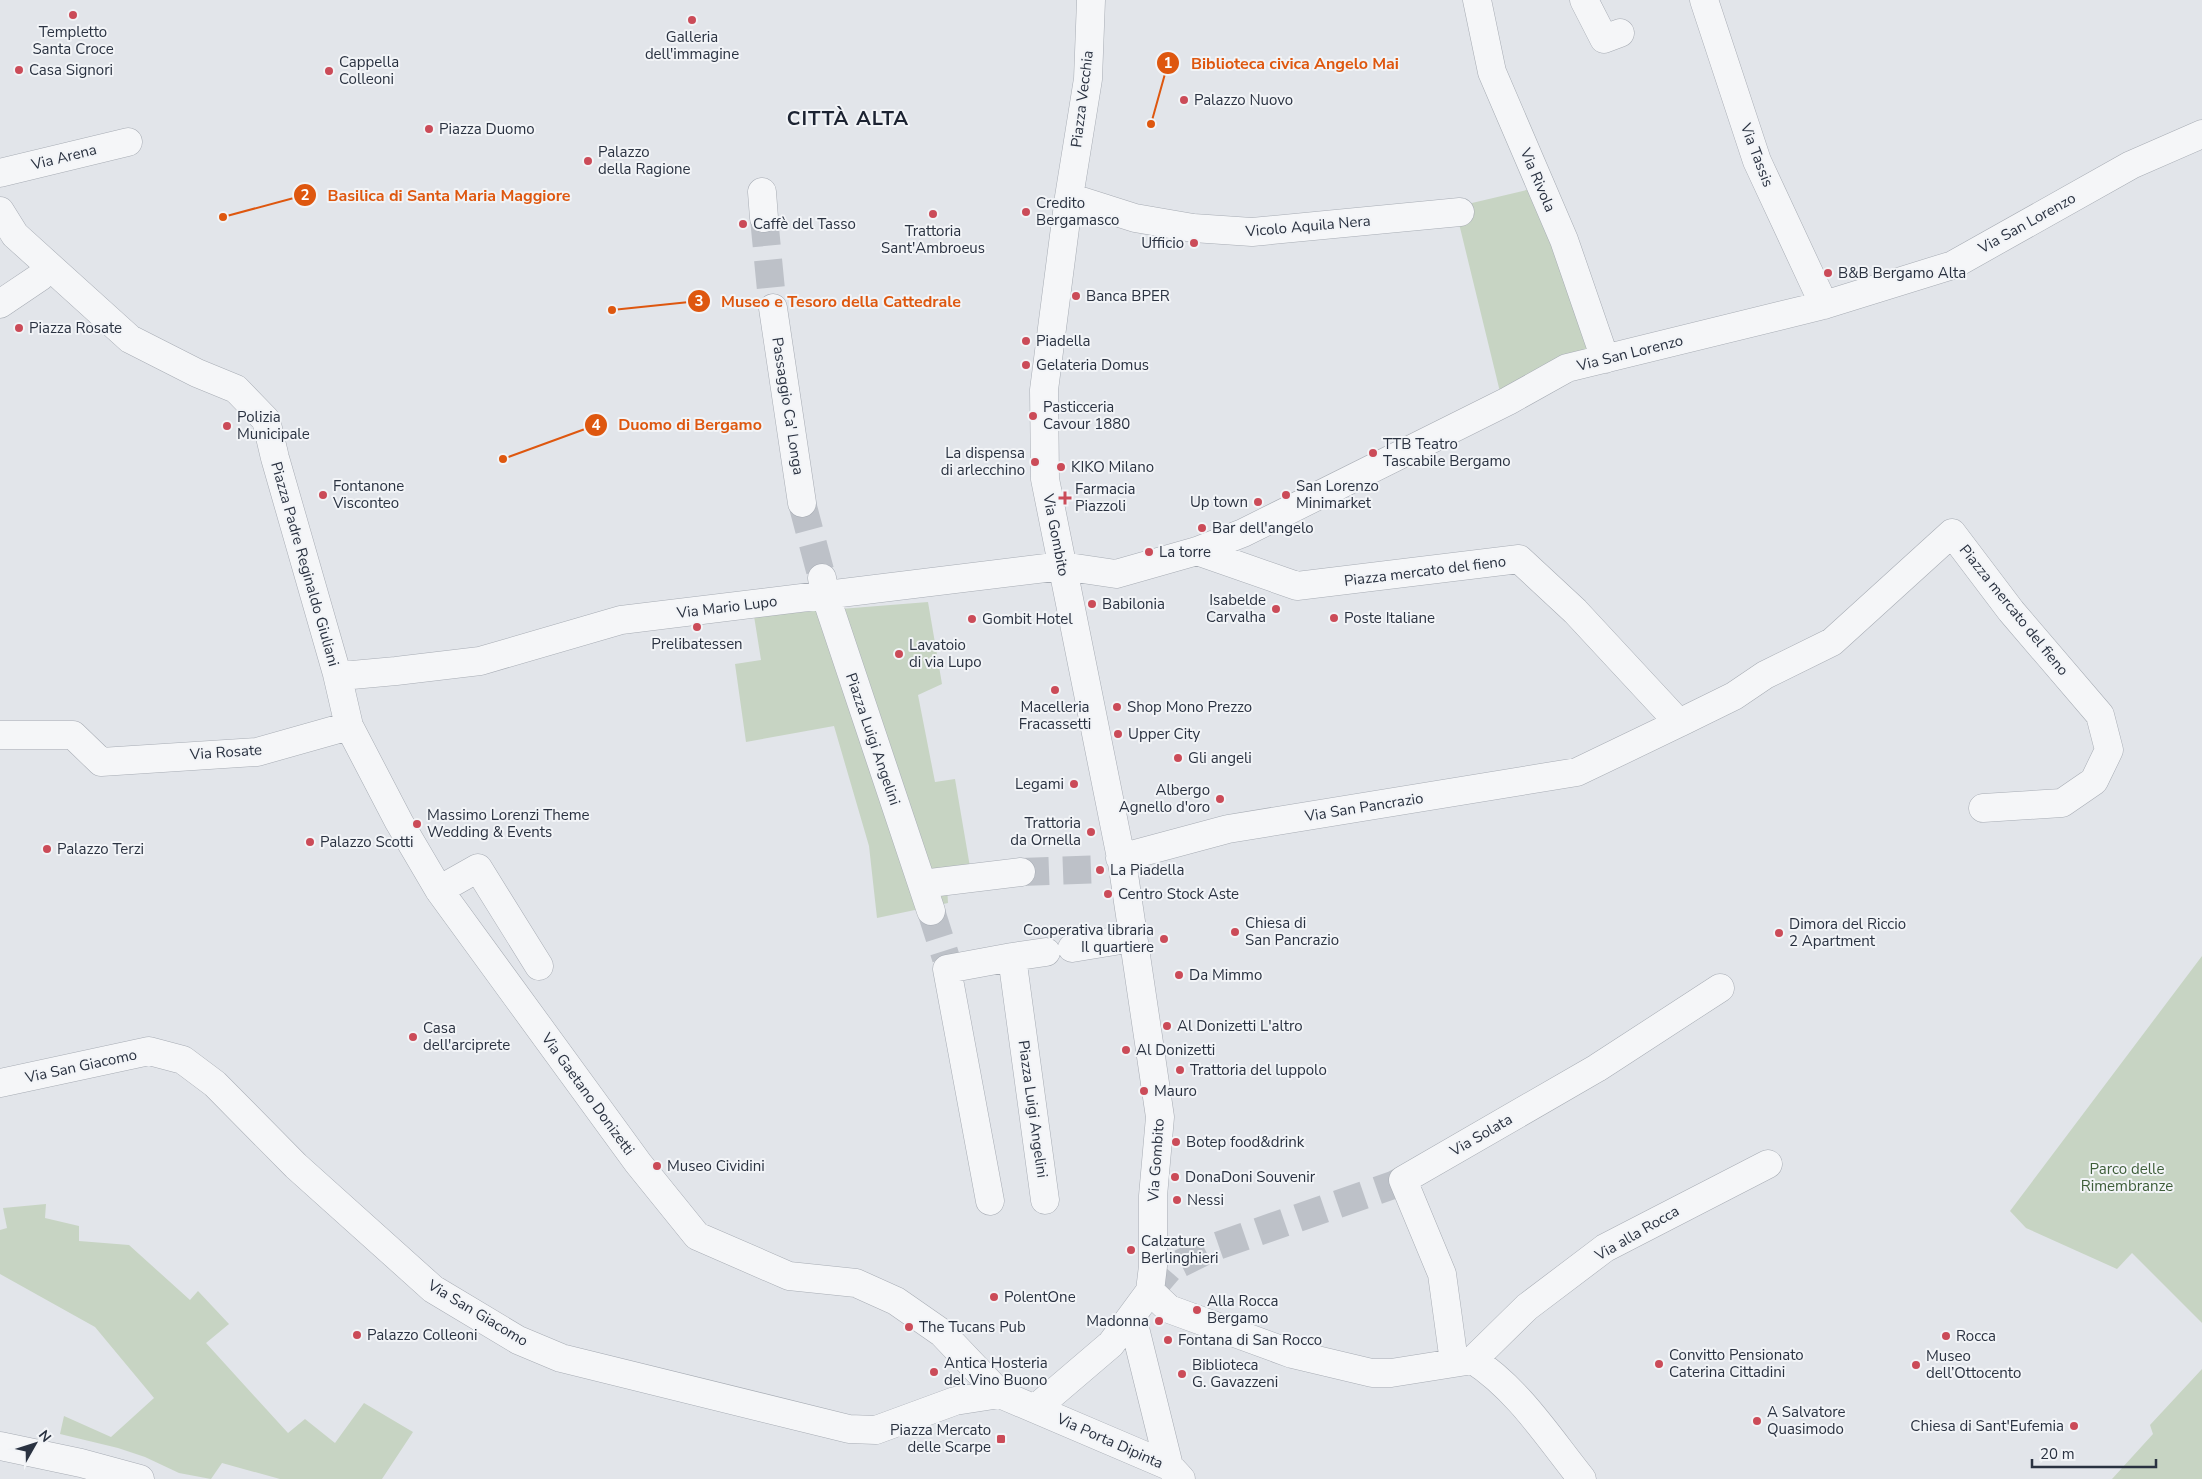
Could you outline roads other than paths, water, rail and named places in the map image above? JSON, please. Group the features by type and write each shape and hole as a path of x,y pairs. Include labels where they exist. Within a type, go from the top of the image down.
{"street":[{"name":"Piazza Vecchia","path":"1069,197 1088,79 1091,0"},
{"name":"Via Rivola","path":"1477,0 1492,72 1564,240 1605,359"},
{"path":"1584,0 1604,39 1620,34"},
{"name":"Via Tassis","path":"1704,0 1757,161 1824,305"},
{"name":"Via San Lorenzo","path":"1062,566 1116,574 1197,551 1243,533 1508,401 1568,368 1824,305 1953,265 2131,165 2202,134"},
{"name":"Via Arena","path":"0,173 128,142"},
{"name":"Vicolo Aquila Nera","path":"1069,197 1134,218 1193,228 1252,232 1460,212"},
{"name":"Via Gombito","path":"1036,1408 1111,1344 1150,1291 1154,1266 1153,1196 1160,1117 1133,938 1115,865 1062,566 1044,479 1044,390 1069,197"},
{"path":"0,210 8,239 49,267 40,277 0,304"},
{"name":"Piazza Padre Reginaldo Giuliani","path":"49,267 130,339 197,373 236,389 266,420 275,458 337,674 349,726"},
{"name":"Passaggio Ca' Longa","path":"773,308 802,503"},
{"name":"Piazza mercato del fieno","path":"1608,757 1734,696 1765,675 1832,642 1952,533 2011,611 2100,715 2109,750 2094,781 2062,803 1982,808"},
{"name":"Piazza mercato del fieno","path":"1197,551 1297,586 1519,559 1575,611 1679,723"},
{"name":"Via Mario Lupo","path":"337,674 352,675 396,671 480,661 621,620 823,586 1062,566"},
{"name":"Piazza Luigi Angelini","path":"823,586 931,911"},
{"name":"Via Rosate","path":"0,735 72,735 101,762 257,752 349,726"},
{"name":"Via Gaetano Donizetti","path":"349,726 399,822 439,890 632,1155 697,1236 790,1276 856,1283 896,1301 942,1333 997,1394"},
{"name":"Via San Pancrazio","path":"1115,865 1228,829 1577,772 1608,757"},
{"path":"439,890 478,868 539,966"},
{"path":"922,884 1021,872"},
{"path":"990,1201 948,969 1133,938"},
{"name":"Piazza Luigi Angelini","path":"1012,957 1045,1200"},
{"name":"Via Solata","path":"1463,1361 1442,1274 1403,1180 1597,1068 1720,988"},
{"name":"Via San Giacomo","path":"0,1083 149,1051 183,1060 215,1084 296,1166 433,1288 518,1340 561,1358 848,1429 876,1430 955,1401 997,1394"},
{"name":"Via alla Rocca","path":"1463,1361 1527,1307 1605,1248 1768,1164"},
{"path":"1150,1291 1169,1309 1319,1362 1372,1373 1391,1373 1463,1361 1488,1370 1511,1391 1582,1479"},
{"path":"1132,1316 1175,1472"},
{"path":"997,1394 1036,1408"},
{"name":"Via Porta Dipinta","path":"1036,1408 1175,1472"},
{"path":"0,1446 81,1463 140,1479"}],"tunnel":[{"path":"764,218 771,290"},
{"path":"802,503 822,578"},
{"path":"1021,872 1103,869"},
{"path":"931,911 946,958"},
{"path":"1150,1291 1169,1269 1214,1247 1403,1180"}],"place":[{"name":"Templetto Santa Croce","path":"73,15"},
{"name":"Galleria dell'immagine","path":"692,20"},
{"name":"Casa Signori","path":"19,70"},
{"name":"Cappella Colleoni","path":"329,71"},
{"name":"Palazzo Nuovo","path":"1184,100"},
{"name":"Biblioteca civica Angelo Mai","path":"1151,124"},
{"name":"Piazza Duomo","path":"429,129"},
{"name":"Palazzo della Ragione","path":"588,161"},
{"name":"Credito Bergamasco","path":"1026,212"},
{"name":"Trattoria Sant'Ambroeus","path":"933,214"},
{"name":"Basilica di Santa Maria Maggiore","path":"223,217"},
{"name":"Caffè del Tasso","path":"743,224"},
{"name":"Ufficio","path":"1194,243"},
{"name":"B&B Bergamo Alta","path":"1828,273"},
{"name":"Banca BPER","path":"1076,296"},
{"name":"Museo e Tesoro della Cattedrale","path":"612,310"},
{"name":"Piazza Rosate","path":"19,328"},
{"name":"Piadella","path":"1026,341"},
{"name":"Gelateria Domus","path":"1026,365"},
{"name":"Pasticceria Cavour 1880","path":"1033,416"},
{"name":"Polizia Municipale","path":"227,426"},
{"name":"TTB Teatro Tascabile Bergamo","path":"1373,453"},
{"name":"Duomo di Bergamo","path":"503,459"},
{"name":"La dispensa di arlecchino","path":"1035,462"},
{"name":"KIKO Milano","path":"1061,467"},
{"name":"Fontanone Visconteo","path":"323,495"},
{"name":"San Lorenzo Minimarket","path":"1286,495"},
{"name":"Farmacia Piazzoli","path":"1065,498"},
{"name":"Up town","path":"1258,502"},
{"name":"Bar dell'angelo","path":"1202,528"},
{"name":"La torre","path":"1149,552"},
{"name":"Babilonia","path":"1092,604"},
{"name":"Isabelde Carvalha","path":"1276,609"},
{"name":"Poste Italiane","path":"1334,618"},
{"name":"Gombit Hotel","path":"972,619"},
{"name":"Prelibatessen","path":"697,627"},
{"name":"Lavatoio di via Lupo","path":"899,654"},
{"name":"Macelleria Fracassetti","path":"1055,690"},
{"name":"Shop Mono Prezzo","path":"1117,707"},
{"name":"Upper City","path":"1118,734"},
{"name":"Gli angeli","path":"1178,758"},
{"name":"Legami","path":"1074,784"},
{"name":"Albergo Agnello d'oro","path":"1220,799"},
{"name":"Massimo Lorenzi Theme Wedding & Events","path":"417,824"},
{"name":"Trattoria da Ornella","path":"1091,832"},
{"name":"Palazzo Scotti","path":"310,842"},
{"name":"Palazzo Terzi","path":"47,849"},
{"name":"La Piadella","path":"1100,870"},
{"name":"Centro Stock Aste","path":"1108,894"},
{"name":"Chiesa di San Pancrazio","path":"1235,932"},
{"name":"Dimora del Riccio 2 Apartment","path":"1779,933"},
{"name":"Cooperativa libraria Il quartiere","path":"1164,939"},
{"name":"Da Mimmo","path":"1179,975"},
{"name":"Al Donizetti L'altro","path":"1167,1026"},
{"name":"Casa dell'arciprete","path":"413,1037"},
{"name":"Al Donizetti","path":"1126,1050"},
{"name":"Trattoria del luppolo","path":"1180,1070"},
{"name":"Mauro","path":"1144,1091"},
{"name":"Botep food&drink","path":"1176,1142"},
{"name":"Museo Cividini","path":"657,1166"},
{"name":"DonaDoni Souvenir","path":"1175,1177"},
{"name":"Nessi","path":"1177,1200"},
{"name":"Calzature Berlinghieri","path":"1131,1250"},
{"name":"PolentOne","path":"994,1297"},
{"name":"Alla Rocca Bergamo","path":"1197,1310"},
{"name":"Madonna","path":"1159,1321"},
{"name":"The Tucans Pub","path":"909,1327"},
{"name":"Palazzo Colleoni","path":"357,1335"},
{"name":"Rocca","path":"1946,1336"},
{"name":"Fontana di San Rocco","path":"1168,1340"},
{"name":"Convitto Pensionato Caterina Cittadini","path":"1659,1364"},
{"name":"Museo dell’Ottocento","path":"1916,1365"},
{"name":"Antica Hosteria del Vino Buono","path":"934,1372"},
{"name":"Biblioteca G. Gavazzeni","path":"1182,1374"},
{"name":"A Salvatore Quasimodo","path":"1757,1421"},
{"name":"Chiesa di Sant'Eufemia","path":"2074,1426"},
{"name":"Piazza Mercato delle Scarpe","path":"1001,1439"}],"district":[{"name":"CITTÀ ALTA","path":"848,118"}],"park label":[{"name":"Parco delle Rimembranze","path":"2127,1178"}]}
